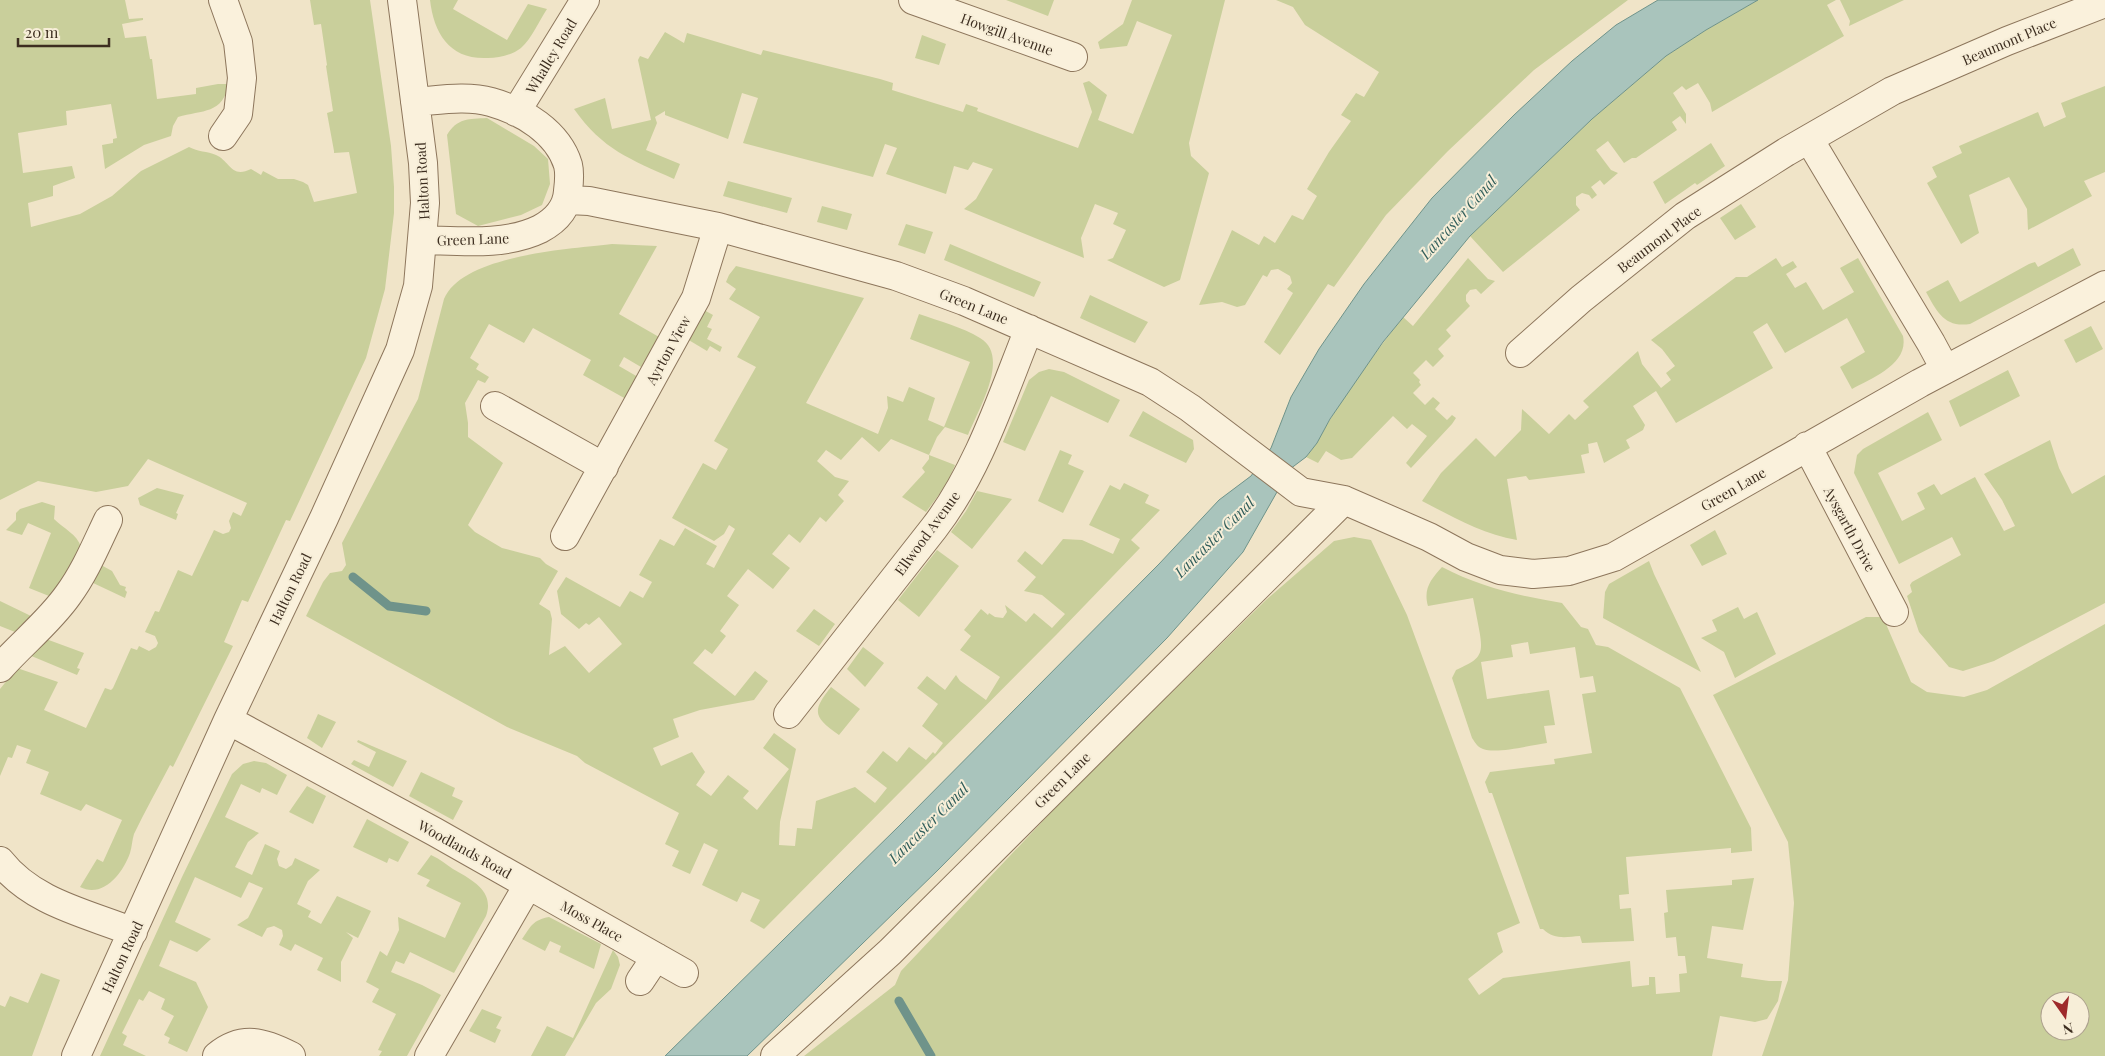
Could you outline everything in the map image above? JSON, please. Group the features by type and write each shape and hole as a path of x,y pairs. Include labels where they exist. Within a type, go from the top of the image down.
{"street":[{"path":"223,0 238,42 242,78 238,114 223,136"},
{"name":"Halton Road","path":"76,1056 228,720 324,518 400,350 418,286 424,240 426,203 402,0"},
{"name":"Whalley Road","path":"516,112 585,0"},
{"name":"Howgill Avenue","path":"913,0 1073,57"},
{"name":"Beaumont Place","path":"1520,353 1581,298 1685,216 1809,139 1892,91 2007,41 2105,3"},
{"path":"415,102 476,100 492,102 516,112 543,128 563,153 568,166 568,200"},
{"path":"1809,139 1945,369"},
{"name":"Green Lane","path":"424,240 473,242 516,237 552,222 562,212 568,200 589,201 718,227 896,276 964,301 1150,382 1190,408 1301,492 1344,500 1429,537 1466,557 1500,570 1534,574 1569,571 1614,557 1945,369 2105,285"},
{"name":"Ayrton View","path":"564,536 696,298 718,227"},
{"name":"Ellwood Avenue","path":"788,714 937,524 955,498 970,470 1030,330"},
{"path":"495,406 604,466"},
{"name":"Aysgarth Drive","path":"1807,446 1894,612"},
{"name":"Green Lane","path":"775,1056 890,952 1344,500"},
{"path":"0,668 19,646 45,623 68,595 89,560 108,520"},
{"name":"Woodlands Road","path":"228,720 435,832 528,885 429,1056"},
{"path":"0,861 10,874 48,900 75,912 133,932"},
{"name":"Moss Place","path":"528,885 684,973"},
{"path":"640,981 656,957"},
{"path":"217,1056 227,1047 252,1042 274,1047 291,1056"}],"green space":[{"path":"0,0 125,0 129,19 143,18 143,20 122,24 125,38 146,36 150,59 152,59 157,99 196,94 196,88 228,84 226,94 217,106 178,117 173,126 171,136 144,145 105,169 102,145 113,143 113,139 117,138 111,104 66,111 67,125 18,133 23,173 72,166 75,178 53,186 53,196 28,203 31,227 80,214 112,196 141,171 189,147 216,155 235,171 244,172 251,169 261,175 263,171 278,179 294,179 303,182 308,185 314,202 357,193 349,152 334,153 327,113 333,111 321,24 314,25 310,0 370,0 391,146 394,213 385,289 366,358 290,521 286,520 248,602 242,600 224,642 233,646 173,767 170,765 138,825 127,861 111,882 97,890 88,890 80,887 97,859 103,862 122,820 86,804 81,811 40,794 49,772 26,763 31,750 17,745 12,758 8,757 0,776 0,689 17,668 58,682 44,710 86,728 105,688 111,690 113,688 131,648 137,650 139,646 149,651 156,647 158,643 155,636 145,632 155,611 159,612 178,570 192,576 214,530 223,534 229,532 231,528 229,521 233,512 241,516 247,503 148,459 128,486 96,492 38,481 0,500"},
{"path":"430,0 458,0 453,9 507,40 528,4 547,9 529,39 521,48 510,54 497,57 475,57 463,55 446,42 435,24"},
{"path":"1006,0 1054,0 1048,16"},
{"path":"1132,0 1225,0 1189,143 1191,156 1209,173 1180,280 1164,287 1107,260 1113,258 1126,230 1113,224 1118,213 1095,204 1081,238 1084,258 964,209 976,199 993,169 973,162 968,170 954,166 946,194 886,174 897,148 885,144 873,177 743,143 758,98 742,93 728,139 665,115 665,111 655,117 657,123 646,150 680,164 674,179 618,152 596,134 574,109 605,98 612,129 651,120 638,60 640,56 648,59 665,32 684,43 687,33 761,55 763,50 880,79 893,83 892,90 963,112 966,104 978,108 977,111 1078,148 1092,112 1083,83 1089,81 1107,95 1098,120 1133,134 1172,35 1137,21 1127,46 1100,49 1098,42 1123,24"},
{"path":"1276,0 1628,0 1534,70 1448,151 1386,215 1334,287 1328,284 1280,355 1264,342 1293,293 1287,289 1292,283 1290,276 1278,269 1271,270 1267,277 1263,275 1245,305 1237,307 1222,302 1199,305 1232,230 1259,245 1264,236 1275,243 1292,215 1303,220 1317,196 1307,189 1329,152 1351,121 1341,115 1356,93 1364,97 1379,72 1305,25 1293,7"},
{"path":"1758,0 1836,0 1827,5 1844,36 1712,112 1710,103 1698,83 1686,90 1682,86 1673,93 1686,114 1686,124 1680,116 1672,122 1677,130 1636,158 1632,158 1624,163 1608,141 1596,150 1611,170 1618,173 1604,185 1600,180 1591,187 1597,195 1592,199 1589,195 1582,193 1576,197 1576,205 1580,210 1503,272 1470,236 1592,119 1666,56"},
{"path":"1840,0 1904,0 1849,26 1850,21"},
{"path":"922,35 946,44 939,65 915,58"},
{"path":"2105,86 2105,172 2084,181 2092,196 2028,230 2027,209 2009,177 1969,195 1979,233 1961,244 1927,183 1937,177 1932,167 1962,153 1959,146 2038,112 2044,127 2066,117 2061,103"},
{"path":"487,118 534,146 548,159 550,184 542,205 521,215 478,226 456,214 447,135 459,122 469,119"},
{"path":"1711,143 1725,166 1697,185 1695,183 1665,204 1653,182"},
{"path":"728,181 792,198 787,213 723,196"},
{"path":"1741,204 1756,227 1735,240 1720,218"},
{"path":"822,206 852,214 847,230 817,222"},
{"path":"906,224 933,232 925,254 898,245"},
{"path":"612,244 657,246 619,314 659,337 641,367 624,357 619,366 638,377 626,399 583,375 591,360 533,328 524,343 489,324 470,358 479,364 476,369 489,377 485,383 478,380 465,403 468,437 503,463 468,525 475,532 502,548 540,558 558,571 539,604 550,611 552,619 549,655 565,646 589,673 622,644 599,617 589,625 586,623 579,629 561,614 557,591 566,577 620,607 630,591 643,598 652,582 639,575 660,539 674,546 685,528 717,546 706,564 714,568 735,529 729,525 724,534 714,541 672,518 703,463 716,470 728,449 714,441 756,367 737,357 760,317 729,299 736,289 726,282 736,266 864,298 806,403 878,434 888,408 887,396 903,402 909,387 935,398 928,420 944,427 970,362 910,339 919,314 958,327 980,338 989,346 993,357 989,384 968,435 945,427 937,437 929,455 891,439 879,452 862,437 841,460 826,450 817,461 835,477 849,481 838,495 844,501 826,522 820,517 800,543 789,534 772,554 790,568 773,589 748,569 727,596 739,605 720,631 726,636 712,654 705,649 693,663 735,696 755,671 768,681 754,700 700,710 673,719 679,737 653,748 661,766 692,752 705,772 696,785 711,796 728,775 749,791 743,798 757,810 789,769 763,748 774,733 796,749 780,822 779,845 795,846 797,828 812,829 816,801 855,787 875,803 887,788 866,772 883,751 897,762 909,747 926,760 933,752 935,754 943,743 922,726 938,704 917,688 927,676 945,690 956,675 960,681 986,700 1000,677 960,650 971,636 964,630 981,609 988,615 989,613 995,617 1003,618 1007,612 1005,605 1026,622 1034,613 1052,628 1065,614 1042,595 1024,591 1036,577 1017,561 1025,551 1042,565 1063,539 1082,540 1113,554 1120,539 1089,525 1110,485 1120,490 1124,483 1149,495 1145,503 1160,510 1131,540 1140,548 764,929 750,921 760,900 742,892 737,902 702,885 718,850 704,843 690,874 672,866 679,851 665,844 679,813 585,763 577,756 507,727 306,616 323,582 330,573 342,571 346,565 342,543 418,399 444,299 455,284 472,273 519,257"},
{"path":"950,244 1041,282 1034,297 944,260"},
{"path":"2073,248 2081,265 1970,324 1961,325 1948,321 1938,312 1926,292 1948,280 1960,302 2029,264 2035,262 2038,267"},
{"path":"1468,258 1488,279 1495,281 1481,294 1476,289 1470,290 1466,295 1466,301 1470,306 1446,330 1451,336 1438,349 1444,356 1433,367 1426,360 1413,373 1420,380 1421,385 1413,393 1425,405 1433,397 1440,403 1435,409 1447,420 1452,415 1456,418 1452,424 1411,468 1406,463 1427,436 1412,424 1407,429 1393,416 1352,458 1341,460 1326,451 1318,463 1306,457 1357,379 1403,317 1413,326"},
{"path":"1776,258 1782,267 1793,261 1797,267 1786,274 1795,288 1806,282 1823,310 1854,292 1840,268 1858,258 1903,336 1903,346 1895,362 1879,375 1852,389 1840,367 1865,352 1847,318 1785,353 1767,323 1753,332 1773,368 1676,423 1656,391 1633,406 1645,425 1643,430 1626,440 1630,448 1604,463 1597,442 1588,444 1589,453 1581,455 1585,473 1529,480 1526,476 1507,479 1517,540 1492,534 1456,519 1422,501 1441,473 1476,438 1495,457 1521,430 1522,409 1549,434 1569,414 1575,420 1589,407 1583,401 1638,351 1642,364 1661,388 1671,380 1666,373 1675,366 1662,349 1651,340 1736,277 1747,277"},
{"path":"1090,295 1148,322 1135,343 1080,318"},
{"path":"704,310 713,315 707,327 712,329 707,339 722,347 720,352 710,346 707,351 687,339"},
{"path":"2091,326 2103,349 2076,363 2064,340"},
{"path":"1049,369 1064,372 1120,400 1108,423 1051,396 1025,451 1003,442 1029,380 1039,372"},
{"path":"2008,370 2020,396 1960,427 1949,401"},
{"path":"1143,411 1193,440 1194,449 1186,463 1129,436"},
{"path":"1928,412 1942,440 1878,473 1902,521 1925,509 1917,493 1934,484 1941,495 1975,477 2004,531 2015,526 2002,500 1984,474 2050,440 2059,468 2072,494 2105,475 2105,603 1994,661 1963,671 1949,667 1919,632 1907,596 1912,592 1910,585 1912,582 1961,555 1952,537 1899,564 1854,473 1857,455 1863,449"},
{"path":"1060,450 1072,455 1068,464 1084,471 1063,513 1038,501"},
{"path":"929,455 955,465 947,484 926,512 902,497 925,472 922,468 929,459"},
{"path":"157,488 184,495 176,513 178,514 176,520 140,505 138,498"},
{"path":"977,491 1012,499 972,549 951,532"},
{"path":"42,502 55,506 54,519 73,535 81,547 54,598 29,588 51,533 28,523 22,535 6,530 16,520 16,513 20,509"},
{"path":"1715,530 1727,554 1702,566 1690,545"},
{"path":"1354,537 1371,540 1407,615 1520,923 1497,933 1503,952 1468,979 1479,995 1503,978 1630,961 1632,987 1649,985 1649,977 1655,977 1656,994 1680,992 1679,974 1687,973 1685,956 1678,956 1676,937 1666,938 1664,913 1668,912 1666,890 1732,885 1732,880 1754,878 1743,930 1712,926 1707,958 1743,964 1741,977 1782,981 1778,1001 1767,1019 1755,1022 1720,1016 1712,1056 804,1056 895,985 901,971 1077,785 1267,599 1334,541"},
{"path":"937,550 959,566 919,617 898,600"},
{"path":"1649,561 1701,672 1603,618 1605,592 1609,584"},
{"path":"101,565 112,571 120,585 126,587 125,598 91,582"},
{"path":"1442,567 1500,590 1562,603 1581,627 1588,629 1596,645 1608,647 1680,688 1751,828 1752,851 1731,853 1731,848 1626,857 1629,894 1619,895 1620,909 1631,908 1634,941 1582,943 1580,936 1556,936 1540,929 1492,793 1489,793 1485,782 1490,772 1555,764 1554,759 1592,753 1582,694 1596,692 1593,676 1580,678 1575,647 1530,654 1528,642 1511,645 1513,657 1481,662 1487,699 1549,690 1555,725 1544,726 1547,743 1497,750 1479,747 1472,738 1452,678 1456,670 1476,659 1481,650 1473,598 1428,606 1427,589 1434,576"},
{"path":"0,601 31,616 15,632 0,626"},
{"path":"1738,607 1744,619 1757,612 1776,654 1735,678 1724,652 1701,638 1717,631 1712,620"},
{"path":"814,609 835,624 819,646 796,631"},
{"path":"1866,617 1883,617 1911,682 1927,692 1964,697 1987,690 2105,624 2105,1056 1762,1056 1788,980 1794,903 1788,842 1713,695"},
{"path":"46,639 84,653 77,668 80,669 77,675 29,655"},
{"path":"863,647 884,663 865,687 847,669"},
{"path":"831,687 860,709 839,735 824,723 818,714 820,703"},
{"path":"318,714 336,722 322,748 307,738"},
{"path":"358,740 407,761 393,787 351,764 354,760 369,767 376,752 357,742"},
{"path":"254,761 266,763 287,775 277,795 262,788 260,793 241,784 225,817 259,833 248,842 235,867 252,875 265,844 280,851 277,859 279,866 286,869 292,865 295,858 320,870 308,881 297,904 311,911 308,917 321,924 337,896 371,911 358,938 346,932 353,938 341,962 341,982 317,970 323,958 295,944 291,951 279,945 283,936 282,930 274,926 267,928 262,937 237,925 248,918 263,888 249,882 241,898 195,877 175,922 211,939 197,952 170,940 159,966 196,982 208,1007 187,1052 168,1043 170,1038 164,1035 174,1016 161,1009 165,999 149,991 143,1001 139,999 122,1033 127,1036 123,1045 146,1056 100,1056 182,877 232,774 243,764"},
{"path":"421,772 455,788 452,796 463,801 453,820 409,796"},
{"path":"307,786 326,796 313,824 289,812"},
{"path":"367,819 409,842 398,862 389,858 387,863 353,847"},
{"path":"431,855 480,887 485,893 487,900 486,916 454,973 410,952 404,964 396,961 391,972 441,995 407,1056 379,1056 382,1051 378,1050 396,1014 372,1002 379,989 366,982 380,951 387,956 399,930 398,917 445,938 461,903 426,886 430,880 417,874"},
{"path":"549,917 601,944 594,969 559,952 561,946 550,941 545,951 522,939 536,922"},
{"path":"613,950 618,957 620,965 611,989 596,1003 565,1056 531,1056 547,1026 573,1038"},
{"path":"41,973 60,980 32,1056 0,1056 0,1005 5,1007 10,996 28,1003"},
{"path":"482,1009 502,1017 496,1028 501,1030 495,1043 469,1031"}],"water":[{"name":"Lancaster Canal","path":"1658,0 1758,0 1666,56 1592,119 1470,236 1383,342 1330,419 1317,443 1306,457 1290,469 1243,552 1167,638 938,870 747,1056 665,1056 899,826 1159,564 1219,500 1251,476 1271,448 1291,397 1319,349 1364,284 1432,198 1514,115 1572,61 1616,25"}],"waterway":[{"path":"353,577 389,606 426,611"},
{"path":"899,1001 931,1056"}]}
